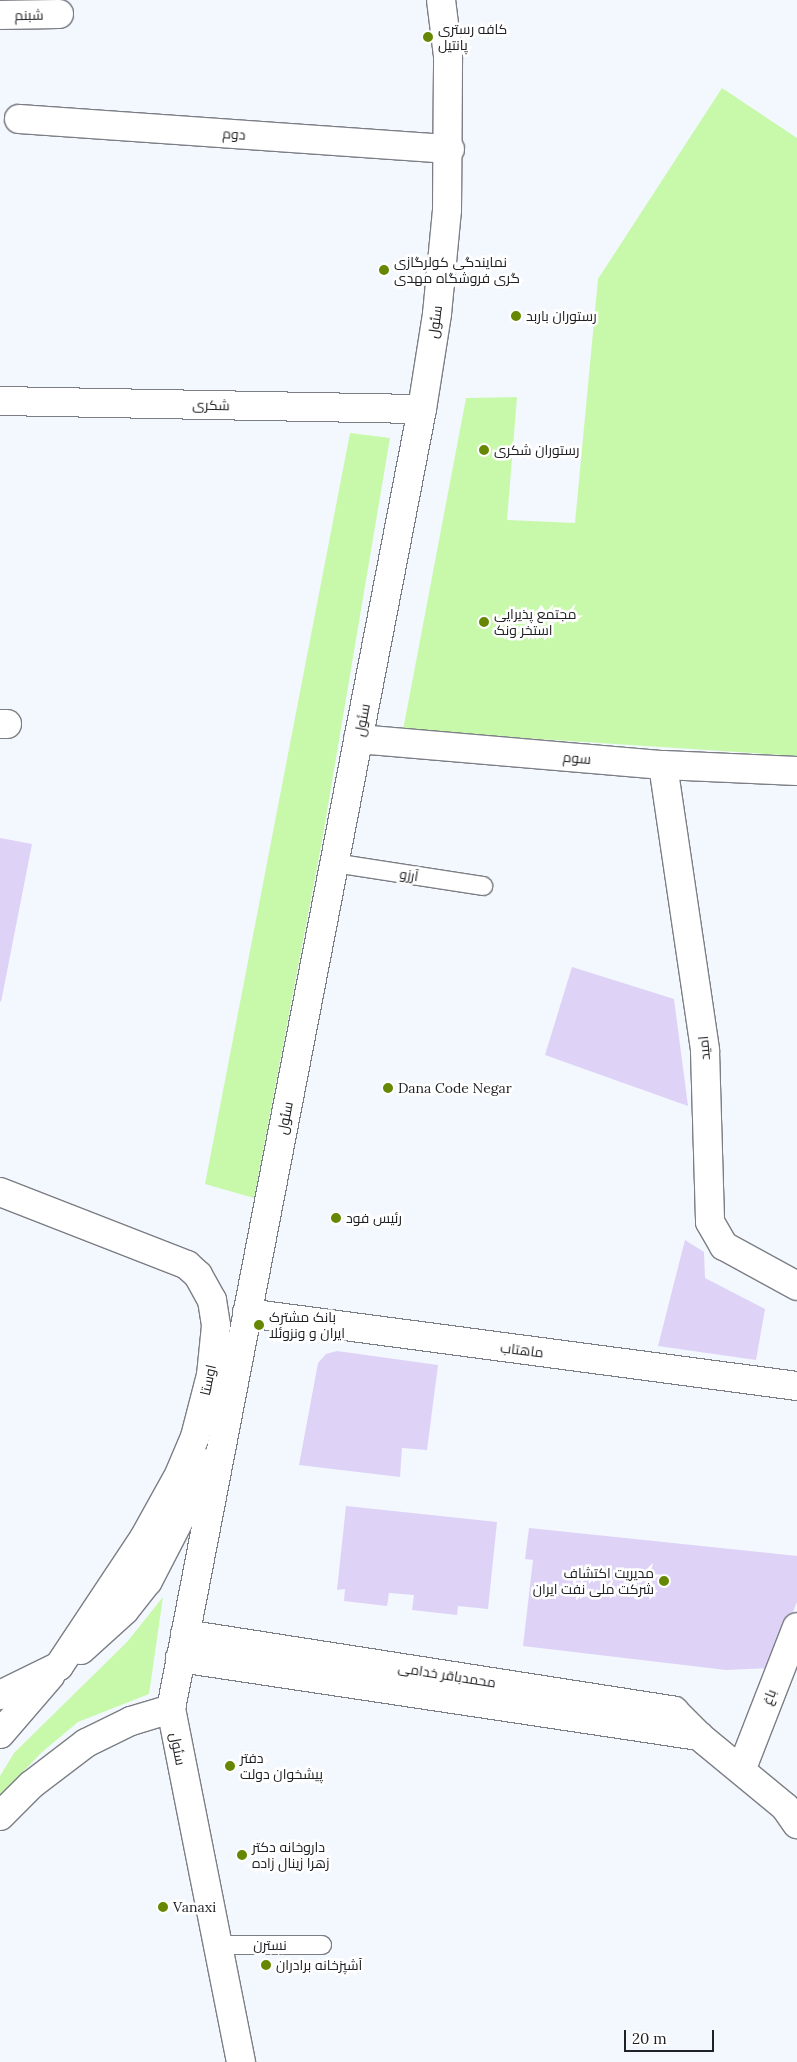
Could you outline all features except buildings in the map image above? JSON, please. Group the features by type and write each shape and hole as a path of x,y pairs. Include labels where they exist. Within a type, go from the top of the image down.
{"main road":[{"name":"سئول","path":"241,2062 171,1709 422,409 437,314 450,149 446,36 441,0"},
{"path":"446,36 451,0"},
{"name":"شبنم","path":"0,15 59,14"},
{"name":"دوم","path":"19,118 450,149"},
{"name":"شکری","path":"0,401 422,409"},
{"name":"سوم","path":"358,739 663,765 797,771"},
{"name":"امید","path":"663,765 705,1051 710,1222 724,1246 797,1286"},
{"name":"اوستا","path":"0,1192 187,1265 198,1275 208,1293 216,1326 211,1374 195,1437 180,1473 144,1538 59,1666"},
{"name":"ماهتاب","path":"247,1313 797,1386"},
{"name":"سئول","path":"0,1734 59,1666 95,1641 148,1581 224,1435"},
{"name":"باغ","path":"742,1768 797,1627"},
{"name":"محمدباقر خدامی","path":"183,1646 699,1736 742,1768 793,1813"},
{"path":"0,1695 59,1666"},
{"path":"0,1816 31,1786 86,1743 131,1721 171,1709"}],"lane":[{"name":"آرزو","path":"334,863 483,886"},
{"name":"نسترن","path":"218,1945 322,1945"}],"green space":[{"path":"722,88 797,138 797,756 403,730 466,398 517,397 507,520 575,523 598,279"},
{"path":"350,433 390,438 322,841 254,1198 205,1184"},
{"path":"163,1597 149,1694 78,1722 41,1753 0,1796 0,1776 14,1753 127,1642"}],"place":[{"name":"کافه رستری پانتیل","path":"428,37"},
{"name":"نمایندگی کولرگازی گری فروشگاه مهدی","path":"384,270"},
{"name":"رستوران باربد","path":"516,316"},
{"name":"رستوران شکری","path":"484,450"},
{"name":"مجتمع پذیرایی استخر ونک","path":"484,622"},
{"name":"Dana Code Negar","path":"388,1088"},
{"name":"رئیس فود","path":"336,1218"},
{"name":"بانک مشترک ایران و ونزوئلا","path":"259,1325"},
{"name":"مدیریت اکتشاف شرکت ملی نفت ایران","path":"664,1581"},
{"name":"دفتر پیشخوان دولت","path":"230,1766"},
{"name":"داروخانه دکتر زهرا زینال زاده","path":"242,1855"},
{"name":"Vanaxi","path":"163,1907"},
{"name":"آشپزخانه برادران","path":"266,1965"}]}
